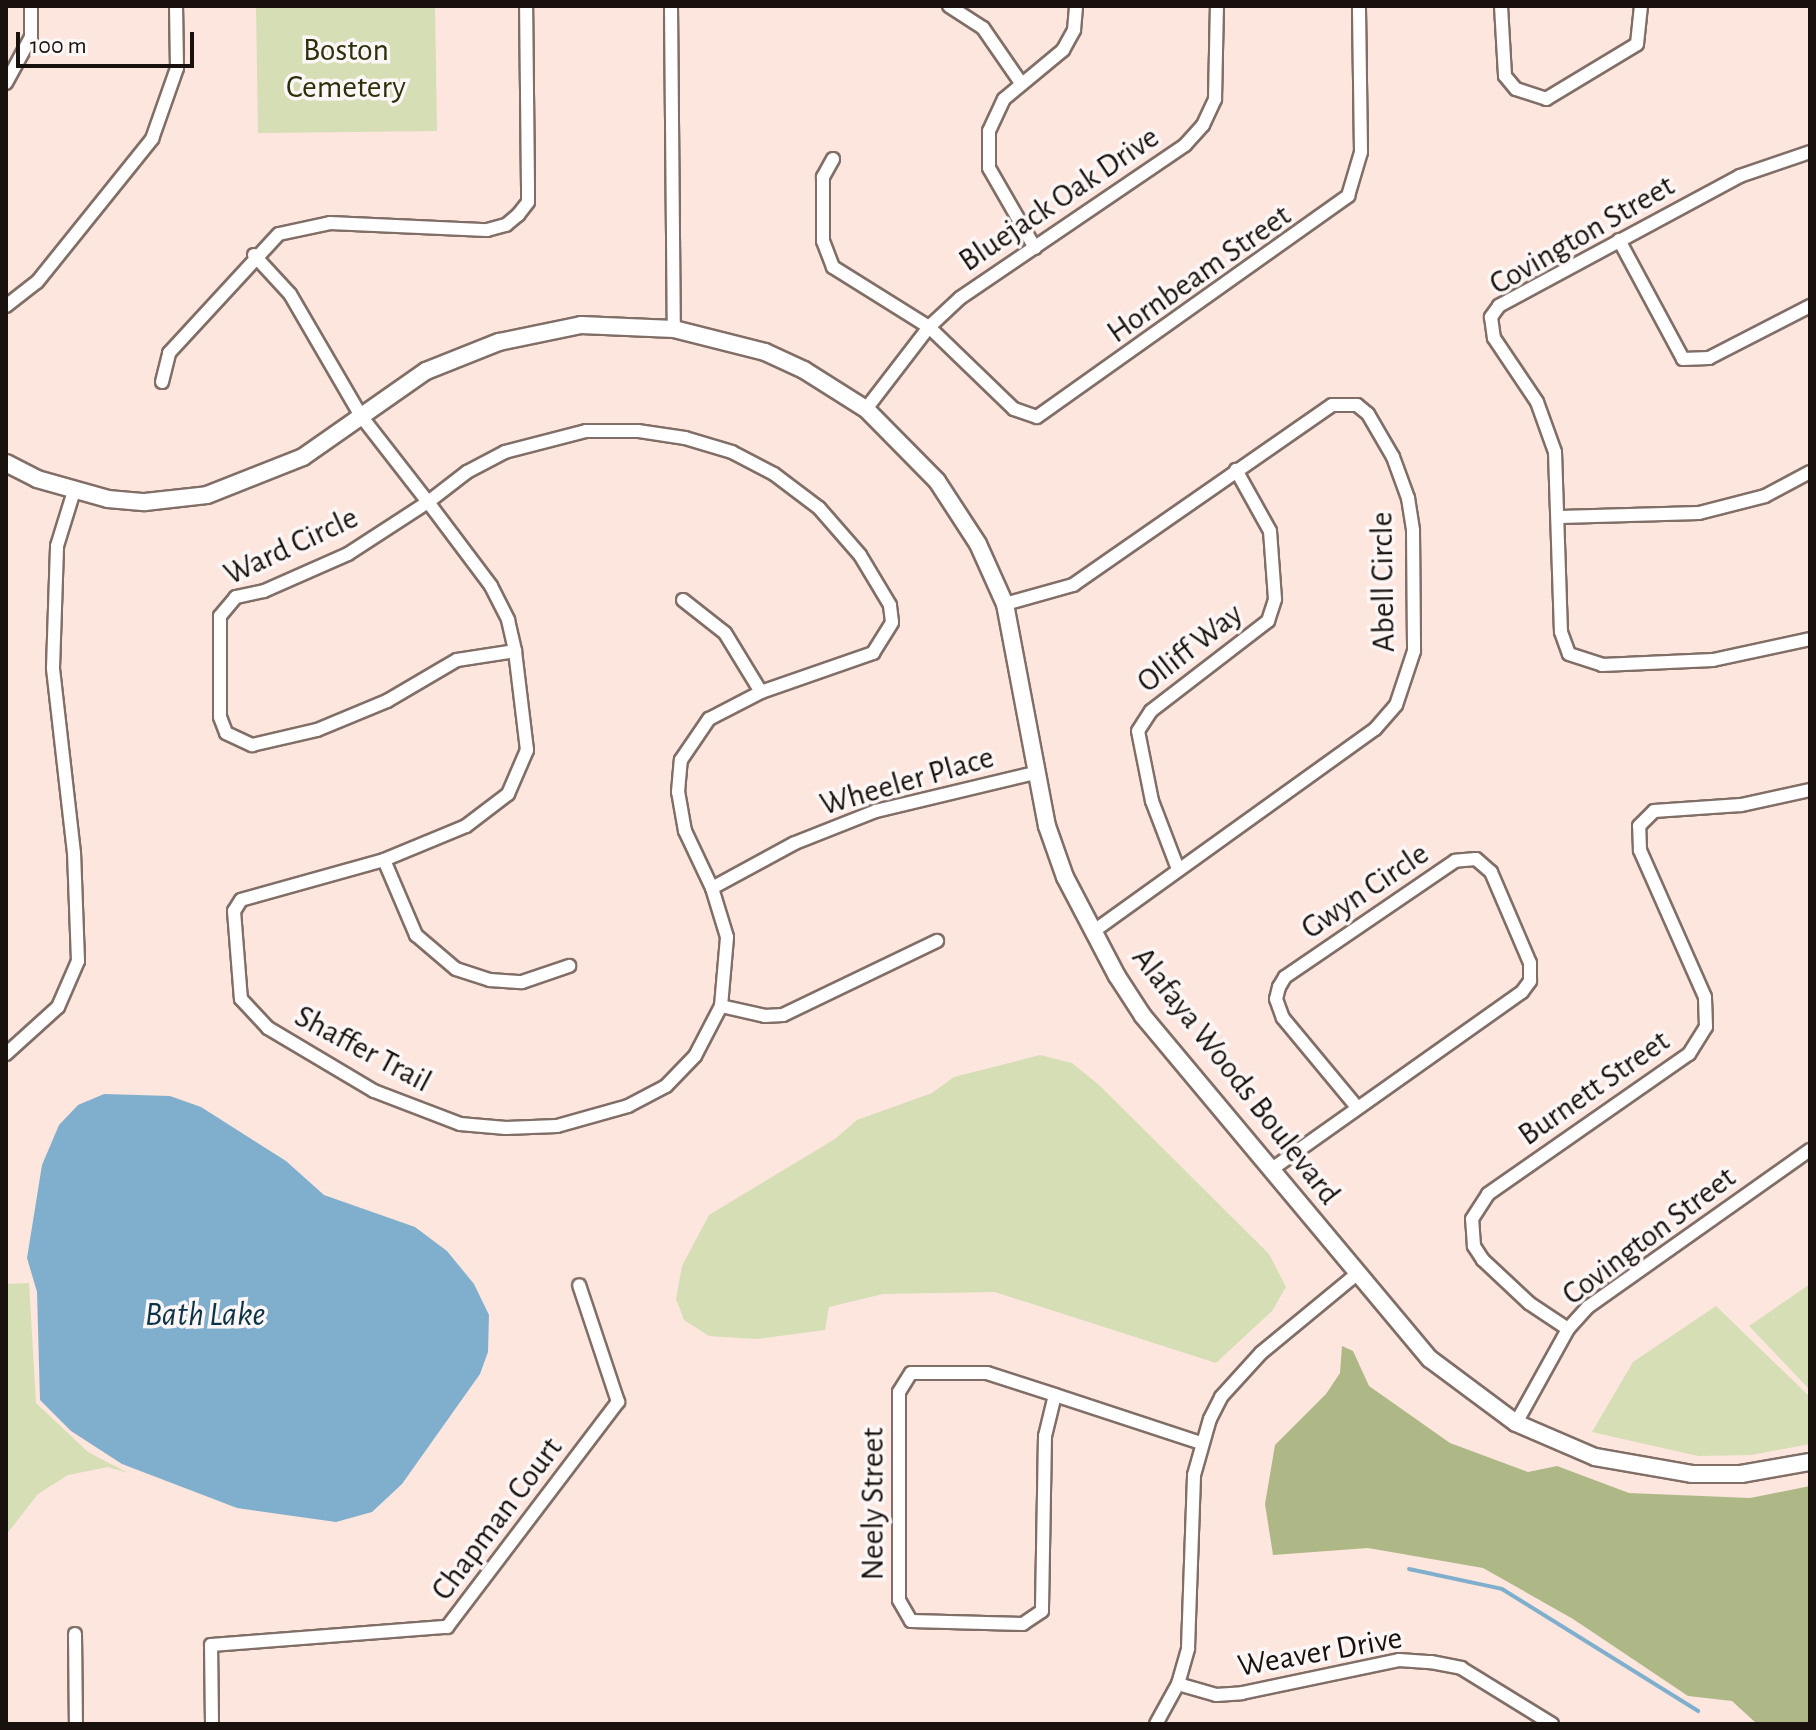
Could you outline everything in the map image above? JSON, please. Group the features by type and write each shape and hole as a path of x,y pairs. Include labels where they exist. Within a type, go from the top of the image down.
{"street":[{"path":"6,83 31,37 31,6"},
{"path":"6,306 37,282 152,139 177,68 176,6"},
{"path":"162,382 169,353 254,255 279,234 306,225 487,230 506,225 518,215 528,202 526,6"},
{"path":"671,6 674,329"},
{"path":"949,6 983,28 1021,83"},
{"path":"1035,248 998,190 987,147 996,113 1021,83 1063,50 1074,30 1076,6"},
{"name":"Bluejack Oak Drive","path":"866,409 929,327 960,298 1185,145 1203,125 1215,99 1217,6"},
{"name":"Hornbeam Street","path":"929,327 1014,409 1037,417 1334,211 1348,196 1361,152 1359,6"},
{"path":"1501,6 1505,76 1516,89 1546,99 1637,44 1641,6"},
{"name":"Covington Street","path":"1810,152 1740,176 1499,306 1491,317 1494,338 1548,429 1560,517 1563,644 1583,661 1713,660 1810,639"},
{"path":"833,159 823,177 826,255 842,275 929,327"},
{"path":"1619,240 1683,359 1709,358 1810,306"},
{"name":"Shaffer Trail","path":"254,255 290,294 361,416 491,586 508,620 515,651 527,750 508,794 466,826 384,860 241,900 234,911 241,999 268,1028 374,1091 414,1109 460,1124 506,1128 557,1126 602,1114 666,1086 695,1056 721,1006 727,937 712,888 685,831 678,792 681,760 709,719 761,692 873,653 892,622 890,605 860,555 819,508 774,474 732,452 685,438 638,431 586,431 505,452 467,472 428,502"},
{"name":"Alafaya Woods Boulevard","path":"6,463 74,491 145,502 207,495 303,457 426,371 499,342 581,325 674,329 765,352 866,409 937,481 978,544 1005,604 1034,773 1065,877 1092,932 1143,1016 1430,1359 1516,1423 1595,1457 1646,1469 1741,1474 1810,1462"},
{"name":"Abell Circle","path":"1005,604 1073,585 1332,405 1357,405 1368,414 1393,457 1408,498 1416,583 1414,651 1396,705 1375,729 1092,932"},
{"name":"Olliff Way","path":"1178,869 1152,801 1138,731 1151,711 1253,638 1268,621 1275,599 1270,531 1236,470"},
{"path":"1560,517 1699,513 1765,496 1810,472"},
{"path":"6,1054 58,1007 78,961 74,853 53,668 55,568 74,491"},
{"name":"Ward Circle","path":"428,502 348,554 225,606 220,616 220,703 226,733 252,745 317,730 387,701 457,660 515,651"},
{"path":"683,600 725,633 761,692"},
{"name":"Wheeler Place","path":"712,888 795,843 876,811 1034,773"},
{"name":"Burnett Street","path":"1568,1329 1529,1303 1483,1260 1474,1246 1472,1219 1488,1194 1689,1054 1706,1027 1705,997 1640,850 1639,826 1654,811 1741,805 1810,790"},
{"name":"Gwyn Circle","path":"1272,1169 1356,1106 1522,992 1530,981 1530,963 1491,872 1476,859 1455,861 1285,977 1279,987 1276,999 1283,1018 1356,1106"},
{"path":"384,860 416,935 456,969 490,980 522,982 569,966"},
{"path":"721,1006 765,1016 783,1015 937,941"},
{"name":"Covington Street","path":"1516,1423 1568,1329 1612,1287 1810,1150"},
{"path":"1156,1724 1178,1684 1192,1612 1194,1475 1201,1443 1221,1397 1238,1377 1357,1274"},
{"name":"Chapman Court","path":"212,1724 211,1645 447,1627 618,1402 579,1285"},
{"name":"Neely Street","path":"1055,1395 1045,1436 1042,1611 1023,1624 911,1621 899,1600 902,1382 921,1370 967,1370 1055,1395 1201,1443"},
{"path":"75,1634 76,1724"},
{"name":"Weaver Drive","path":"1178,1684 1216,1695 1242,1693 1399,1660 1431,1662 1461,1668 1552,1724"}],"green space":[{"name":"Boston Cemetery","path":"256,6 435,6 437,131 258,133"},
{"path":"1040,1055 1072,1063 1099,1085 1269,1254 1286,1287 1272,1311 1216,1363 995,1292 883,1294 829,1307 825,1330 757,1339 709,1336 684,1320 676,1299 682,1266 709,1215 835,1139 857,1120 932,1093 954,1077"},
{"path":"29,1283 36,1403 88,1452 128,1473 108,1467 68,1475 38,1494 6,1535 6,1284"},
{"path":"1810,1284 1810,1390 1749,1326"},
{"path":"1716,1306 1810,1397 1810,1444 1751,1455 1698,1456 1592,1432 1633,1362"},
{"path":"1342,1346 1353,1351 1369,1386 1450,1443 1528,1472 1557,1466 1629,1493 1750,1498 1810,1486 1810,1724 1757,1724 1732,1701 1688,1696 1573,1619 1483,1568 1368,1548 1273,1555 1265,1504 1275,1445 1326,1394 1340,1373"}],"water":[{"name":"Bath Lake","path":"104,1094 170,1096 201,1107 286,1161 324,1195 415,1227 447,1251 474,1284 489,1315 488,1352 480,1374 402,1484 372,1512 336,1522 237,1508 122,1464 71,1431 40,1400 37,1292 27,1258 42,1165 59,1125 78,1105"}],"waterway":[{"path":"1409,1569 1502,1589 1698,1711"}]}
